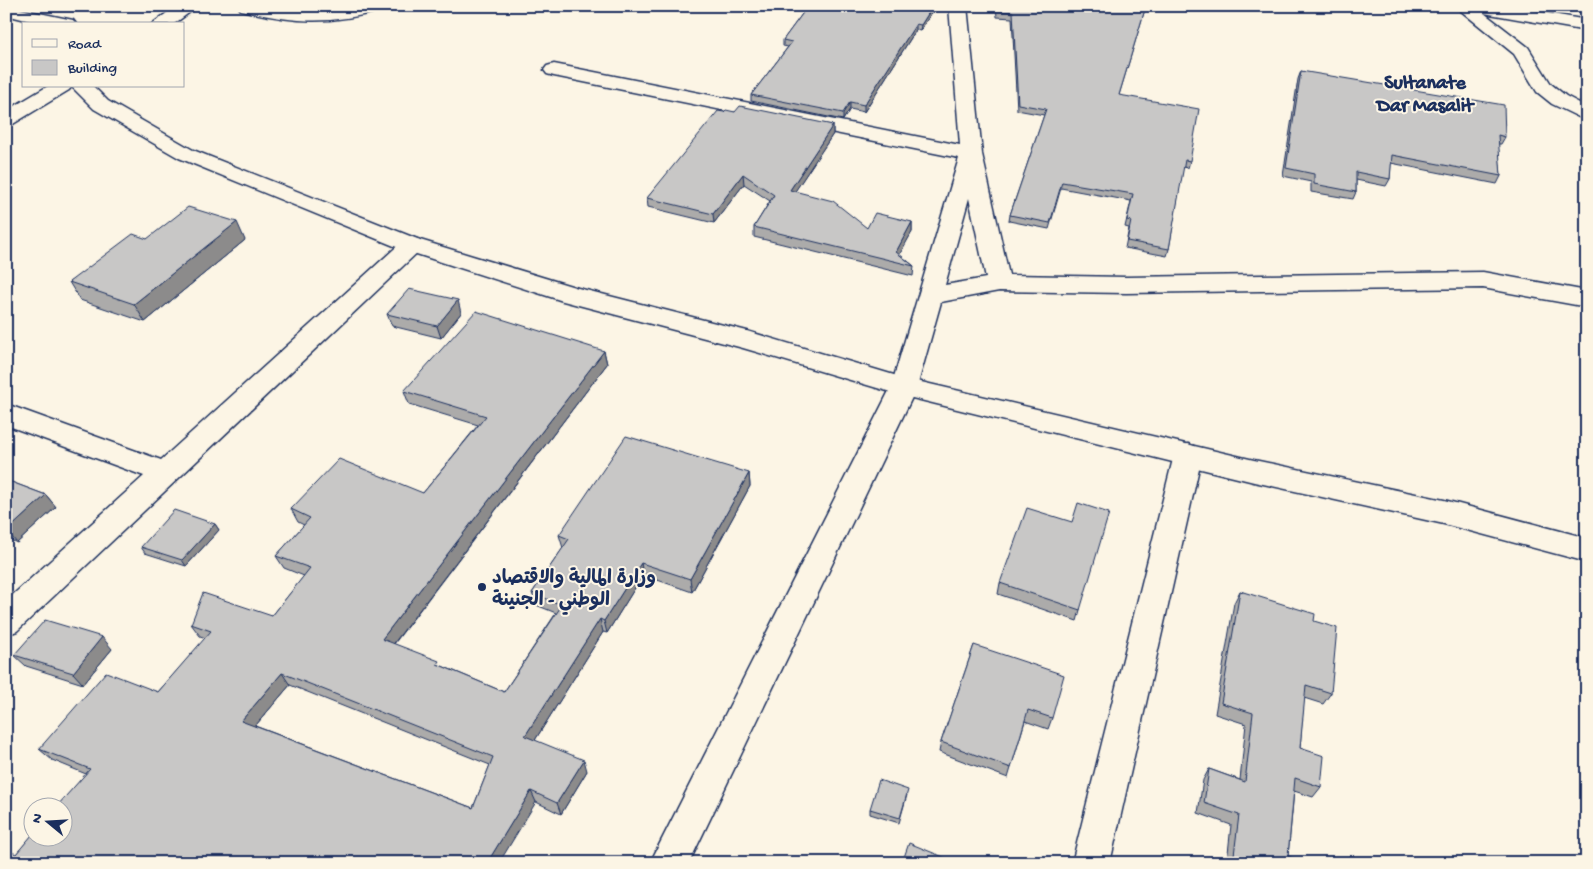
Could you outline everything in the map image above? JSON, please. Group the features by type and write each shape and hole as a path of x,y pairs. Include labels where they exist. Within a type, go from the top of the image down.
{"main road":[{"path":"164,22 189,6"},
{"path":"247,6 305,17 335,17 377,6"},
{"path":"958,6 971,154 999,283"},
{"path":"1464,6 1521,51 1544,88 1559,100 1587,115"},
{"path":"1476,6 1587,26"},
{"path":"6,10 58,22"},
{"path":"554,70 971,154"},
{"path":"6,120 59,88"},
{"path":"83,88 101,105 186,154 412,245 572,295 747,340 904,387 1188,455 1444,512 1587,550"},
{"path":"670,863 904,387 971,154"},
{"path":"6,621 412,245"},
{"path":"930,296 999,283 1126,285 1483,280 1587,299"},
{"path":"6,414 166,473"},
{"path":"1091,863 1188,455"}],"building":[{"path":"808,6 933,6 921,25 916,24 864,105 850,102 843,113 751,95 792,42 783,40"},
{"path":"997,6 1146,6 1119,95 1199,109 1190,161 1185,160 1169,249 1127,241 1131,221 1127,220 1133,194 1062,182 1050,223 1010,215 1046,109 1018,104 1013,12 997,11"},
{"path":"1301,71 1504,105 1505,137 1498,135 1501,176 1392,155 1390,179 1356,172 1356,192 1314,184 1314,174 1286,168"},
{"path":"740,106 833,125 790,190 833,201 867,228 875,213 912,222 896,252 914,266 754,227 774,195 743,174 713,214 647,198 718,111 735,112"},
{"path":"188,207 237,222 134,304 69,282 133,234 147,239"},
{"path":"409,289 458,300 437,326 387,314"},
{"path":"476,311 604,351 382,639 439,661 437,664 504,692 562,605 532,593 569,539 559,535 626,436 749,473 690,579 641,563 604,621 600,619 525,736 584,760 557,803 531,791 487,863 6,863 6,849 16,854 23,846 72,846 72,796 66,796 90,769 39,749 106,672 158,692 211,631 191,624 203,593 272,616 310,568 276,556 310,518 291,509 339,459 423,493 486,416 404,391","holes":["282,673 493,757 473,808 241,721"]},
{"path":"6,480 46,495 7,531 6,531"},
{"path":"1078,503 1109,513 1080,610 1000,583 1027,508 1072,522"},
{"path":"174,510 215,524 182,560 141,547"},
{"path":"1240,591 1315,614 1314,621 1337,628 1331,693 1306,685 1300,748 1324,756 1321,787 1295,778 1288,856 1308,863 1233,863 1239,815 1204,803 1209,769 1245,782 1253,713 1221,703"},
{"path":"45,620 102,637 73,673 14,655"},
{"path":"974,645 1064,675 1052,718 1028,710 1011,768 941,742"},
{"path":"879,780 908,790 900,818 870,809"},
{"path":"909,843 958,863 902,863"}],"place":[{"name":"وزارة المالية والاقتصاد الوطني - الجنينة","path":"482,587"}],"district":[{"name":"Sultanate Dar Masalit","path":"1425,92"}]}
